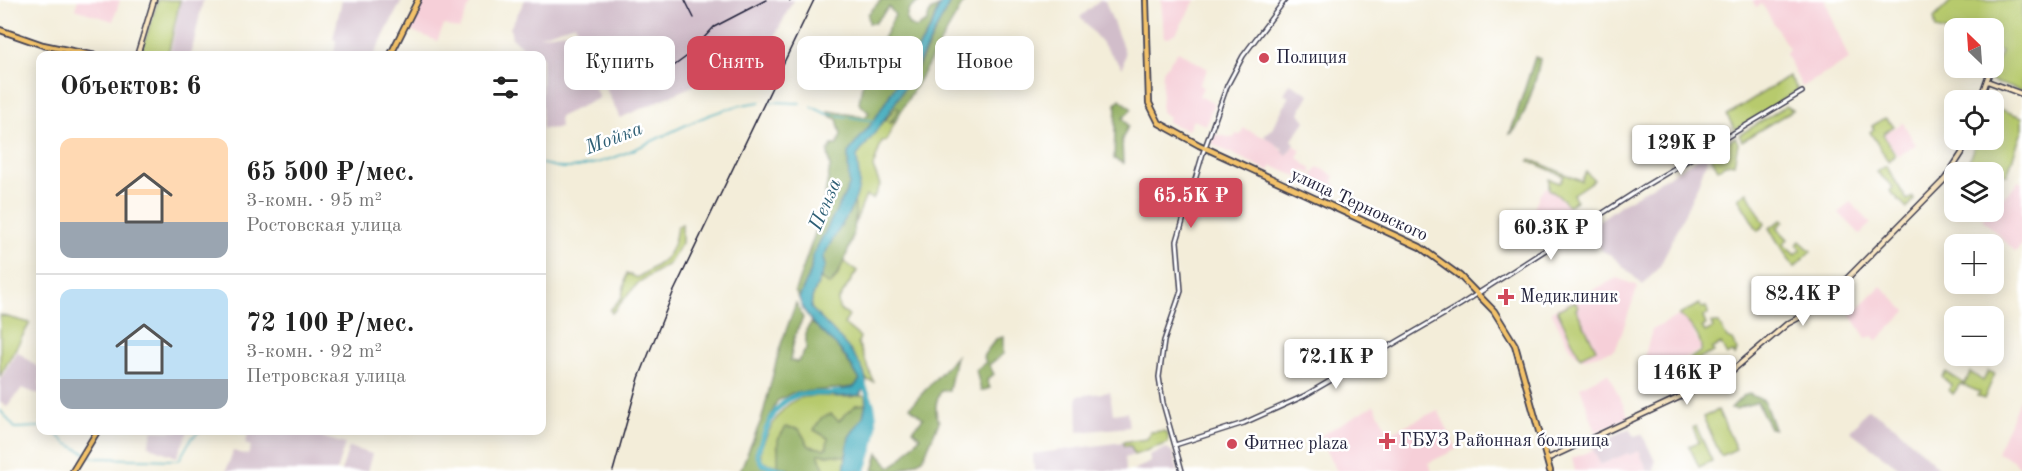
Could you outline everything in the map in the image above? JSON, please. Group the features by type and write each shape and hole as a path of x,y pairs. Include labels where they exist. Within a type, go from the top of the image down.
{"main road":[{"path":"139,51 154,0"},
{"path":"392,51 418,0"},
{"name":"улица Терновского","path":"1146,0 1149,103 1159,123 1168,130 1420,247 1446,264 1479,293 1504,325 1515,345 1550,471"},
{"path":"0,30 44,45 72,51"},
{"path":"1984,90 1988,78"},
{"path":"1987,81 2022,94"},
{"path":"1547,459 1734,370 1788,324 1815,310 1945,179 1963,150"},
{"path":"73,471 95,435"}],"street":[{"path":"1182,471 1161,396 1159,377 1164,341 1181,291 1177,241 1205,147 1235,69 1285,0"},
{"path":"1175,445 1280,409 1479,293 1611,208 1802,92"}],"shaded area":[{"path":"78,0 120,0 113,21 75,9"},
{"path":"181,0 203,0 192,51 171,51"},
{"path":"342,0 402,0 376,51 335,51 336,40 333,39"},
{"path":"421,0 472,0 459,29 444,25 437,41 407,29"},
{"path":"525,0 793,0 775,36 687,36 687,88 620,118 607,90 675,90 675,36 581,36 575,24 538,36 572,31 574,36 564,36 564,90 596,90 599,98 559,117 560,128 546,129 546,51 521,51 523,48 512,38 510,28"},
{"path":"1101,0 1105,1 1125,53 1123,68 1080,17"},
{"path":"1161,0 1195,0 1177,32 1167,38 1164,37"},
{"path":"1752,0 1825,0 1849,60 1802,87 1786,54 1789,49 1762,4 1756,7"},
{"path":"1178,51 1208,69 1199,85 1203,87 1199,96 1214,103 1206,125 1193,120 1188,130 1167,122 1169,117 1161,112 1163,71"},
{"path":"1290,83 1309,94 1299,113 1305,121 1292,140 1295,143 1287,155 1282,152 1283,149 1264,136 1272,129 1289,97 1284,94"},
{"path":"1903,123 1916,145 1898,156 1884,134"},
{"path":"1243,128 1273,141 1287,155 1294,145 1301,150 1297,157 1312,170 1311,173 1314,173 1318,167 1334,176 1333,183 1337,186 1334,193 1312,183 1315,176 1303,170 1298,177 1272,166 1269,171 1212,144 1213,134 1234,138 1236,134 1241,135"},
{"path":"1705,154 1707,159 1697,187 1660,266 1643,285 1611,255 1602,251 1589,228 1622,204"},
{"path":"2019,181 2022,184 2022,244 2016,252 2004,240 2004,234 1997,234 1985,222 2004,222 2004,197"},
{"path":"1546,187 1563,201 1574,217 1571,231 1543,247 1539,239 1526,245 1521,232 1528,211 1534,208 1540,193"},
{"path":"1850,202 1871,223 1860,234 1839,213"},
{"path":"1617,278 1638,286 1617,346 1612,351 1582,359 1570,349 1551,311"},
{"path":"1881,286 1906,311 1877,341 1873,336 1866,338 1851,315"},
{"path":"1678,316 1689,323 1701,348 1678,361 1674,360 1655,370 1651,369 1645,355 1652,330"},
{"path":"17,351 36,366 36,393 22,388 7,407 0,402 0,380"},
{"path":"1608,373 1629,417 1596,432 1580,387"},
{"path":"1110,392 1113,414 1127,412 1129,427 1078,432 1077,396"},
{"path":"2022,394 2022,469 2011,459 1997,453"},
{"name":"ГБУЗ Районная больница","path":"1374,405 1389,433 1438,410 1457,449 1428,463 1432,471 1337,471 1318,437"},
{"path":"1868,409 1896,427 1942,471 1903,471 1850,431"},
{"path":"1630,428 1634,436 1642,434 1655,461 1654,471 1648,471 1639,451 1629,455 1628,453 1600,465 1592,446"},
{"path":"152,435 186,435 177,457 148,446"},
{"path":"248,435 316,435 345,444 336,471 226,471 233,451 248,455 251,446 245,444"},
{"path":"1123,442 1124,446 1131,445 1134,455 1125,458 1126,471 1034,471 1033,454"},
{"path":"349,447 372,454 367,471 341,471"},
{"path":"1167,448 1173,453 1178,471 1131,471 1151,462 1149,455"},
{"path":"1594,450 1600,465 1628,452 1639,451 1648,471 1575,471 1572,458"}],"green space":[{"path":"158,0 180,0 169,51 141,51"},
{"path":"881,0 921,0 908,10 906,19 909,25 916,28 927,22 930,11 938,7 931,27 923,40 923,36 884,36 895,15 889,7 875,23 869,23 868,14"},
{"path":"951,0 965,0 944,36 935,36 935,52 923,73 923,57"},
{"path":"1952,0 2022,0 2022,91 1990,81 1991,78 2004,78 2004,18 1944,18 1944,31 1936,29 1934,18"},
{"path":"1535,57 1540,59 1533,88 1520,122 1510,134"},
{"path":"1789,76 1798,90 1735,130 1727,115"},
{"path":"861,90 893,90 875,119 848,153 849,186 812,257 811,271 799,298 795,291 821,216 830,167 828,152 832,145 837,145 841,135 837,119 830,116 828,111 865,117 869,113 859,103"},
{"path":"902,90 913,90 896,120 890,122 899,109 896,107 885,121 882,120"},
{"path":"1120,99 1132,109 1123,118 1128,126 1122,140 1123,163 1114,159 1116,104"},
{"path":"896,106 899,109 891,123 896,120 886,141 882,141 873,167 880,185 873,199 866,196 854,225 854,201 859,184 857,156 882,120 885,121"},
{"path":"1786,106 1793,110 1742,141 1739,135"},
{"path":"2004,111 2022,117 2022,131 2007,175 2004,174 2004,162 1969,161 1973,150 2004,150"},
{"path":"1885,118 1894,126 1883,134 1895,155 1888,161 1870,132 1874,129 1872,126"},
{"path":"1735,137 1738,143 1734,164 1729,163 1718,169 1709,153"},
{"path":"1530,159 1581,181 1586,172 1594,180 1573,194 1576,201 1568,206 1564,200 1549,189 1549,179 1560,183 1564,176 1529,161"},
{"path":"1886,166 1907,200 1913,197 1914,200 1907,208 1890,191 1893,187 1877,172"},
{"path":"1747,192 1765,224 1758,231 1738,198"},
{"path":"854,201 855,222 850,245 830,285 820,279 825,266 823,258 832,237"},
{"path":"1783,219 1784,221 1777,228 1788,239 1783,244 1795,255 1801,249 1796,245 1800,241 1811,251 1794,268 1769,228"},
{"path":"682,224 682,243 669,264 639,282 612,313 610,310 622,297 627,273 637,278 660,263 669,253 677,227"},
{"path":"843,261 857,271 838,301 839,309 849,316 844,324 860,337 858,343 874,382 867,380 856,360 811,308 812,298 820,279 830,285 837,277"},
{"path":"1575,301 1578,307 1576,309 1596,349 1580,357 1557,310"},
{"path":"796,303 803,318 795,335 790,361 798,362 806,349 806,330 811,323 832,341 860,380 854,387 792,393 777,401 755,454 761,466 777,471 740,471 762,418 780,347"},
{"path":"1699,304 1702,308 1706,307 1709,314 1703,317 1706,325 1702,327 1705,332 1713,328 1711,323 1719,323 1737,350 1735,356 1733,353 1727,355 1721,344 1712,349 1714,352 1694,361 1690,358 1701,352 1700,342 1691,327 1679,315"},
{"path":"0,315 30,323 0,376"},
{"path":"1003,337 1003,354 989,365 994,374 987,380 990,388 981,391 976,370 986,362 983,356 996,339"},
{"path":"956,356 949,390 941,391 937,399 936,410 939,422 923,459 899,471 873,471 878,453 890,467 899,461 920,437 913,430 923,418 910,407"},
{"path":"1988,371 1995,374 1984,399 1977,396 1980,392 1960,384 1953,394 1949,390 1951,385 1942,377 1946,372 1965,384 1970,372 1983,381"},
{"path":"1749,394 1764,401 1774,429 1770,428 1757,402 1736,409 1731,408 1743,396"},
{"path":"812,396 853,397 866,396 866,404 856,405 838,421 831,414 814,430 828,438 827,447 823,449 809,446 799,429 777,445 780,458 778,466 763,462 761,450 763,442 785,407 794,401"},
{"path":"866,404 863,417 849,437 846,456 818,454 825,471 793,471 778,466 778,439 786,427 799,429 809,446 824,449 827,447 828,438 814,430 821,418 831,414 839,421 856,405"},
{"path":"1718,410 1736,449 1721,456 1703,417"},
{"path":"1696,426 1712,461 1699,467 1689,446 1699,442 1693,428"},
{"path":"1151,432 1168,433 1168,443 1134,455 1131,446 1124,446 1123,442 1147,439"},
{"path":"818,454 846,456 844,471 825,471"}],"water":[{"path":"942,0 951,0 923,55 923,41"},
{"path":"893,90 903,90 857,156 859,181 854,204 823,258 825,266 812,298 811,308 853,354 864,374 866,385 859,395 834,397 833,392 854,387 860,380 842,352 806,314 799,298 811,271 812,257 849,186 848,153 875,119"},
{"path":"867,398 873,405 873,444 863,471 844,471 849,437 863,417"}],"waterway":[{"name":"Мойка","path":"546,165 566,168 594,164 641,147 710,115 760,102"},
{"path":"771,102 800,103"},
{"path":"812,107 827,114 875,121"},
{"path":"863,381 872,405 875,425 871,448 863,471"},
{"path":"786,471 762,464 757,454 772,416 785,401 793,396 841,392"},
{"name":"Мойка","path":"0,410 15,428 36,427"},
{"name":"Мойка","path":"57,435 66,443 95,458 179,460 195,435"}],"railway":[{"path":"685,0 694,18"},
{"path":"675,65 686,57 714,27 766,0"},
{"path":"613,471 639,378 673,293 814,0"}],"place":[{"name":"Полиция","path":"1264,58"},
{"name":"Медиклиник","path":"1506,297"},
{"name":"ГБУЗ Районная больница","path":"1387,441"},
{"name":"Фитнес plaza","path":"1232,444"}],"water label":[{"name":"Пенза","path":"826,205"}]}
